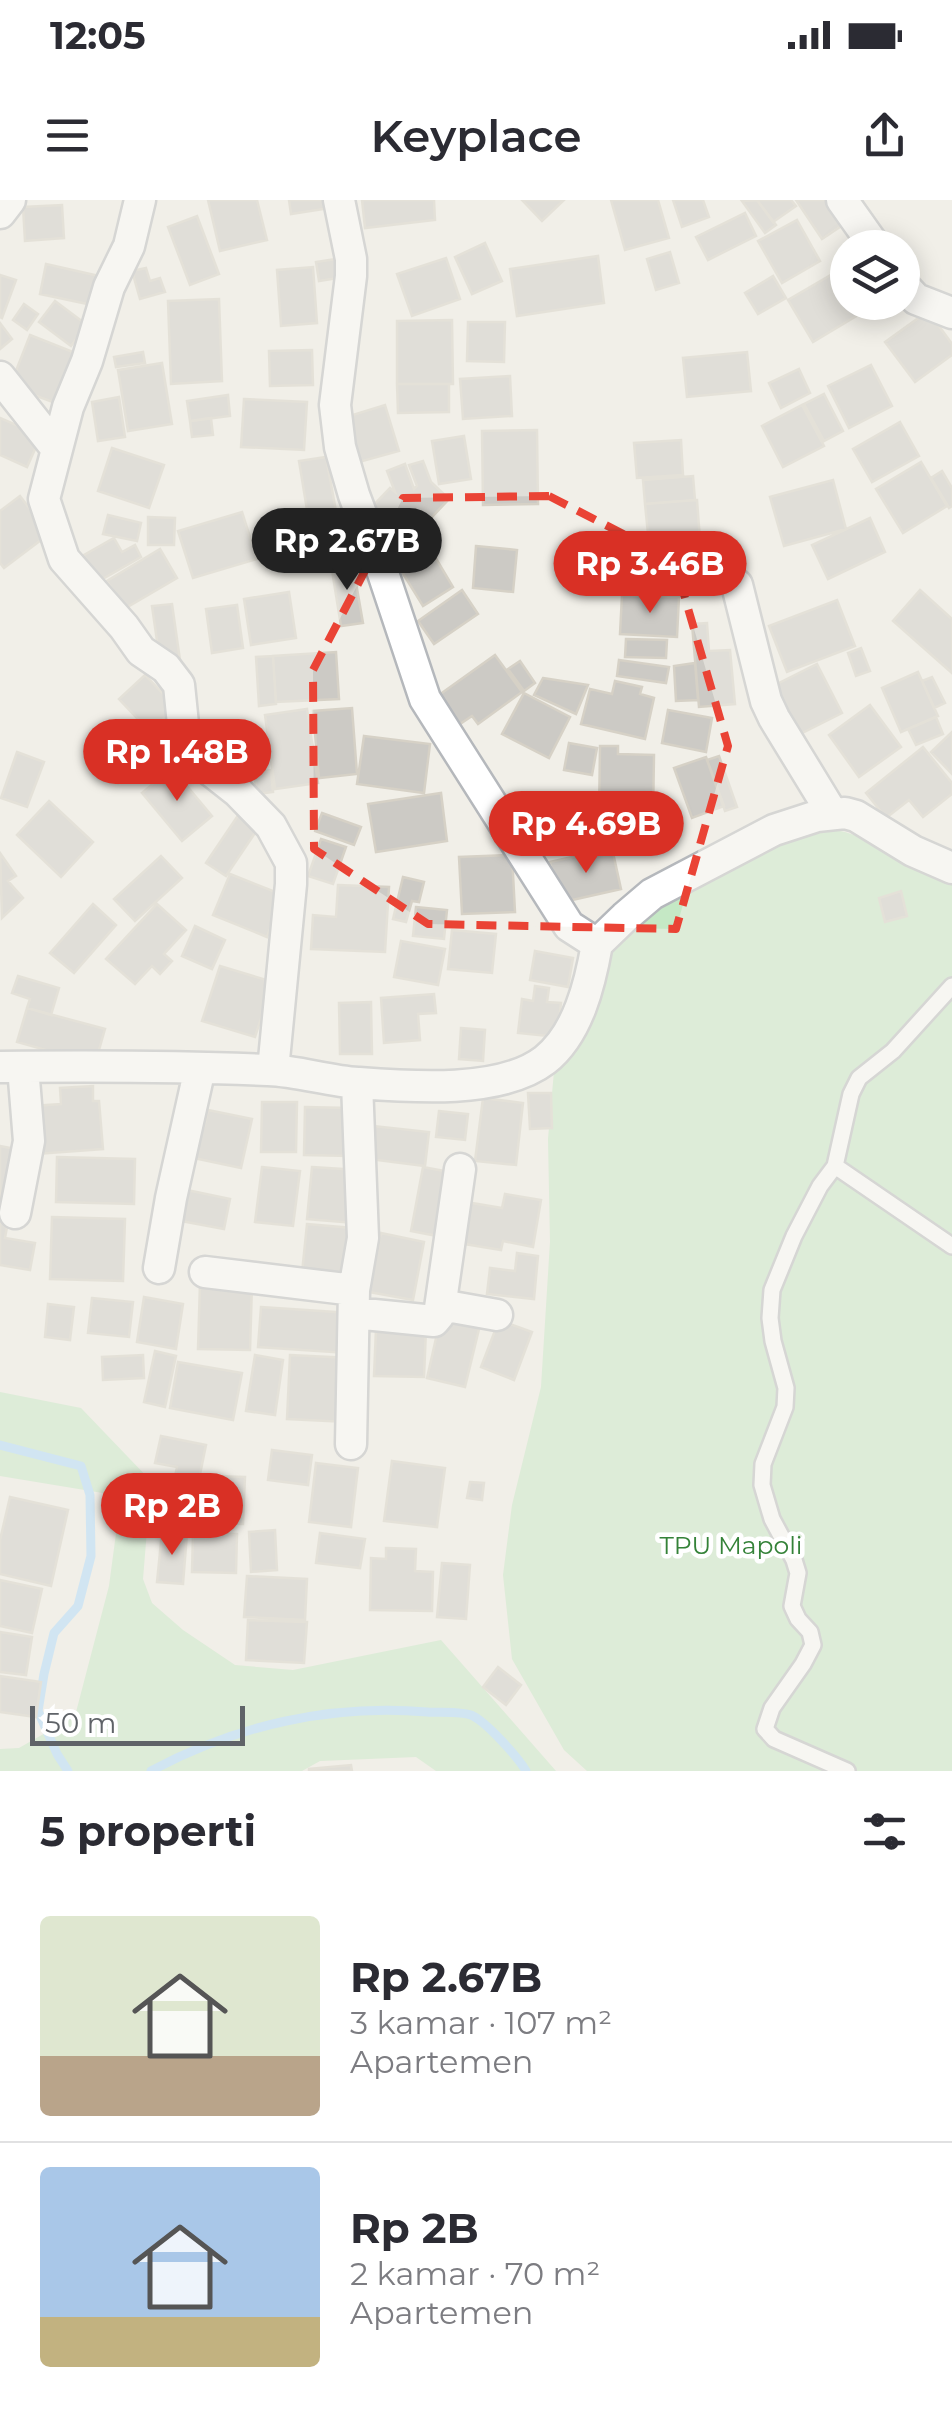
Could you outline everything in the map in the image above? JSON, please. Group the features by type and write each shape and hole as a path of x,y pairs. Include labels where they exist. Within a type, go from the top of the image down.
{"street":[{"path":"0,213 10,200"},
{"path":"140,200 129,246 109,287 68,407 44,499 64,558 141,651 166,668 179,685 184,734 195,752 271,826 291,863 273,1070"},
{"path":"339,200 351,276 335,421 354,495 424,699 560,914 569,926 597,944"},
{"path":"842,200 863,230"},
{"path":"920,301 952,313"},
{"path":"0,377 56,448"},
{"path":"737,585 766,701 832,813"},
{"path":"15,1213 29,1141 11,1067 273,1070 357,1083 474,1086 521,1074 546,1060 570,1032 591,978 597,944 625,916 652,894 774,830 844,813 952,868"},
{"path":"159,1268 200,1068"},
{"path":"351,1444 354,1301 364,1238 357,1083"},
{"path":"205,1272 434,1321 441,1305 460,1169"},
{"path":"441,1305 496,1315"}],"lane":[{"path":"847,1771 774,1740 765,1729 772,1708 813,1645 810,1632 792,1606 798,1573 772,1519 762,1485 763,1464 785,1408 786,1388 770,1318 772,1290 794,1236 835,1166 851,1094 859,1078 893,1051 952,986"},
{"path":"835,1166 952,1246"}],"highlighted area":[{"path":"549,496 674,560 728,746 676,929 428,924 314,849 313,670 403,498"}],"green space":[{"name":"TPU Mapoli","path":"796,822 845,832 952,868 952,1771 587,1771 564,1750 512,1659 503,1575 512,1505 541,1387 550,1242 548,1139 555,1060 595,938"},
{"path":"0,1392 81,1408 151,1481 143,1579 152,1603 183,1630 235,1665 293,1670 441,1640 556,1771 436,1771 416,1757 320,1761 302,1771 0,1771 0,1749 19,1748 75,1716 109,1586 121,1496 0,1476"}],"building":[{"path":"208,200 257,200 267,240 220,251"},
{"path":"289,200 329,200 330,208 291,214"},
{"path":"362,200 434,200 435,220 365,228"},
{"path":"522,200 564,200 542,221"},
{"path":"611,200 658,200 669,238 625,250"},
{"path":"673,200 703,200 709,217 682,227"},
{"path":"757,200 776,225 765,233 742,201"},
{"path":"757,200 791,200 796,206 773,222"},
{"path":"796,200 834,200 849,221 830,230 822,239"},
{"path":"62,205 64,238 25,241 23,207"},
{"path":"745,213 756,236 708,260 696,237"},
{"path":"197,216 219,274 190,285 168,227"},
{"path":"797,220 820,261 782,283 758,241"},
{"path":"485,243 502,281 472,294 455,257"},
{"path":"670,252 679,283 656,290 647,259"},
{"path":"598,256 604,303 517,316 510,269"},
{"path":"446,258 460,299 412,316 397,274"},
{"path":"336,259 338,278 319,281 316,262"},
{"path":"46,264 99,276 92,305 40,294"},
{"path":"313,267 317,323 281,326 277,270"},
{"path":"146,268 150,281 160,278 165,292 140,299 132,271"},
{"path":"0,275 16,280 2,318 0,317"},
{"path":"773,276 786,298 758,314 745,293"},
{"path":"830,276 830,320 850,320 813,342 788,300"},
{"path":"219,299 222,381 171,384 168,301"},
{"path":"55,301 87,325 71,346 39,322"},
{"path":"24,304 38,314 27,330 13,320"},
{"path":"928,311 952,344 952,355 915,382 885,342"},
{"path":"452,320 453,384 397,384 397,321"},
{"path":"468,322 505,322 504,362 467,361"},
{"path":"0,323 12,339 0,349"},
{"path":"30,335 83,356 63,406 10,386"},
{"path":"312,350 313,385 270,386 269,351"},
{"path":"143,352 145,363 116,367 114,357"},
{"path":"747,352 751,391 687,397 683,358"},
{"path":"162,363 172,424 128,431 118,370"},
{"path":"871,365 892,406 849,428 828,386"},
{"path":"799,369 810,393 781,408 769,383"},
{"path":"510,376 512,416 463,419 460,379"},
{"path":"397,384 449,384 449,412 398,413"},
{"path":"824,394 843,431 824,441 804,404"},
{"path":"228,395 230,416 190,421 187,401"},
{"path":"119,397 125,437 98,441 92,402"},
{"path":"244,399 307,402 304,450 241,447"},
{"path":"385,405 399,451 359,462 346,417"},
{"path":"802,405 824,446 783,467 762,426"},
{"path":"0,418 41,436 27,467 0,455"},
{"path":"211,418 213,435 192,437 190,421"},
{"path":"900,422 919,456 872,482 853,449"},
{"path":"537,430 538,504 483,505 482,431"},
{"path":"464,436 471,479 439,484 432,441"},
{"path":"681,440 683,475 637,478 634,443"},
{"path":"112,448 164,465 149,508 98,491"},
{"path":"326,457 336,511 308,516 299,461"},
{"path":"423,461 431,482 449,499 402,549 365,514 390,488 395,492 387,471 405,464 414,489 417,486 409,465"},
{"path":"921,462 947,506 903,533 876,489"},
{"path":"942,471 952,488 949,508 931,478"},
{"path":"693,476 695,500 645,504 643,480"},
{"path":"833,480 846,529 784,546 770,497"},
{"path":"20,496 49,534 4,568 0,563 0,511"},
{"path":"697,500 700,540 649,544 645,504"},
{"path":"242,512 257,559 193,578 178,531"},
{"path":"108,515 141,523 137,541 103,534"},
{"path":"148,517 175,518 174,545 148,545"},
{"path":"870,518 885,552 828,579 812,545"},
{"path":"343,521 350,552 317,559 310,528"},
{"path":"114,538 122,552 135,545 141,557 92,585 77,559"},
{"path":"613,544 647,547 643,585 609,582"},
{"path":"428,545 453,587 423,606 397,564"},
{"path":"476,546 517,550 513,592 473,588"},
{"path":"160,549 177,578 124,609 107,581"},
{"path":"352,560 363,623 341,626 331,564"},
{"path":"462,590 478,614 434,644 418,621"},
{"path":"920,590 952,619 952,673 893,621"},
{"path":"289,592 296,638 251,645 244,599"},
{"path":"622,595 679,597 677,637 620,634"},
{"path":"837,600 855,646 787,672 769,626"},
{"path":"172,604 180,660 160,662 152,606"},
{"path":"237,605 243,648 212,653 206,609"},
{"path":"707,623 709,651 730,650 735,704 699,707 692,624"},
{"path":"626,639 667,640 666,658 625,657"},
{"path":"861,648 870,671 856,676 848,653"},
{"path":"336,652 339,699 276,702 273,656"},
{"path":"495,655 522,692 478,724 472,716 460,724 439,695"},
{"path":"273,656 276,704 259,706 256,657"},
{"path":"619,660 669,667 666,683 617,676"},
{"path":"520,661 535,683 524,691 508,669"},
{"path":"695,663 698,700 676,701 674,666"},
{"path":"817,664 842,713 800,734 775,685"},
{"path":"918,672 938,716 901,732 882,688"},
{"path":"145,675 176,707 150,732 119,699"},
{"path":"932,677 945,703 934,708 922,681"},
{"path":"543,678 588,685 576,714 534,695"},
{"path":"615,681 642,687 640,694 654,698 645,739 581,724 590,689 612,694"},
{"path":"524,693 570,717 549,758 502,734"},
{"path":"870,705 901,747 859,777 829,735"},
{"path":"352,708 357,774 319,778 313,711"},
{"path":"307,709 318,783 275,789 265,715"},
{"path":"668,710 712,718 706,752 662,743"},
{"path":"936,717 943,734 916,745 908,729"},
{"path":"116,721 148,753 118,783 86,750"},
{"path":"952,732 952,774 931,752"},
{"path":"364,736 430,744 424,793 357,784"},
{"path":"569,743 597,748 592,775 564,770"},
{"path":"600,746 618,746 618,754 654,755 653,818 599,817"},
{"path":"923,747 952,783 952,794 923,817 909,800 886,818 866,793"},
{"path":"17,752 44,762 27,807 1,798"},
{"path":"719,756 737,807 725,811 707,760"},
{"path":"706,757 724,806 692,818 674,768"},
{"path":"172,768 212,816 182,841 142,793"},
{"path":"271,770 273,792 257,794 254,773"},
{"path":"441,793 447,841 376,852 368,804"},
{"path":"49,801 93,842 61,877 17,835"},
{"path":"322,813 361,827 354,845 315,831"},
{"path":"239,814 259,827 226,876 206,863"},
{"path":"321,839 346,847 333,884 308,876"},
{"path":"612,848 621,889 559,903 550,862"},
{"path":"0,853 16,876 8,881 23,898 2,918"},
{"path":"512,855 515,912 462,914 459,857"},
{"path":"161,856 182,878 135,921 114,899"},
{"path":"230,874 283,895 267,937 213,915"},
{"path":"403,877 424,882 419,902 412,901 406,922 393,919"},
{"path":"338,885 389,887 385,952 311,949 313,915 336,917"},
{"path":"901,891 907,916 885,922 879,898"},
{"path":"93,904 116,925 74,973 50,953"},
{"path":"157,904 186,930 164,954 172,961 160,974 152,966 135,984 106,959"},
{"path":"416,907 447,910 444,939 413,936"},
{"path":"195,926 225,940 212,969 182,956"},
{"path":"452,930 496,934 492,973 448,969"},
{"path":"401,941 445,949 438,985 394,977"},
{"path":"535,951 573,958 568,987 530,980"},
{"path":"220,966 273,982 255,1037 202,1021"},
{"path":"18,976 59,988 51,1015 27,1008 30,999 12,993"},
{"path":"535,986 549,988 547,1002 561,1003 557,1037 518,1033 522,999 533,1001"},
{"path":"434,994 436,1013 418,1014 420,1040 384,1043 381,998"},
{"path":"371,1002 372,1054 340,1054 339,1003"},
{"path":"27,1008 105,1029 95,1064 17,1042"},
{"path":"461,1028 485,1030 483,1061 459,1059"},
{"path":"93,1086 93,1101 99,1101 103,1149 37,1154 33,1106 61,1104 60,1088"},
{"path":"528,1093 551,1093 552,1128 530,1129"},
{"path":"483,1098 523,1103 516,1165 475,1161"},
{"path":"262,1102 297,1102 296,1152 261,1152"},
{"path":"305,1107 350,1108 349,1156 304,1155"},
{"path":"208,1110 252,1119 241,1168 189,1157 196,1125 204,1127"},
{"path":"439,1111 468,1114 465,1140 436,1137"},
{"path":"373,1126 429,1132 425,1166 369,1159"},
{"path":"0,1146 21,1150 5,1238 35,1243 30,1270 0,1265"},
{"path":"57,1157 135,1159 134,1204 56,1202"},
{"path":"262,1167 300,1171 293,1226 255,1222"},
{"path":"312,1167 358,1170 354,1223 307,1219"},
{"path":"423,1167 455,1173 442,1237 411,1231"},
{"path":"187,1190 230,1199 224,1229 181,1221"},
{"path":"505,1194 541,1200 533,1247 503,1241 501,1250 452,1242 460,1201 502,1208"},
{"path":"52,1217 125,1219 123,1281 50,1279"},
{"path":"307,1224 352,1228 347,1277 302,1273"},
{"path":"381,1233 424,1242 413,1300 369,1292"},
{"path":"517,1253 538,1256 534,1299 487,1294 490,1268 515,1271"},
{"path":"200,1283 252,1285 250,1350 198,1349"},
{"path":"144,1297 183,1304 176,1349 137,1342"},
{"path":"92,1298 133,1302 129,1337 88,1333"},
{"path":"48,1304 74,1307 70,1340 45,1337"},
{"path":"261,1307 350,1313 347,1353 258,1347"},
{"path":"441,1316 480,1325 465,1387 427,1378"},
{"path":"499,1320 532,1332 514,1380 481,1367"},
{"path":"376,1329 426,1330 424,1377 374,1376"},
{"path":"155,1351 176,1356 165,1407 144,1402"},
{"path":"143,1355 144,1378 103,1380 102,1357"},
{"path":"255,1355 283,1360 275,1415 246,1411"},
{"path":"290,1355 350,1358 347,1422 287,1419"},
{"path":"178,1362 242,1373 233,1420 170,1408"},
{"path":"161,1436 206,1445 192,1514 168,1509 177,1467 155,1463"},
{"path":"272,1450 312,1455 308,1485 268,1480"},
{"path":"392,1461 445,1468 437,1527 384,1521"},
{"path":"316,1463 358,1468 351,1527 309,1522"},
{"path":"213,1476 245,1477 243,1524 211,1523"},
{"path":"470,1482 484,1483 482,1500 467,1498"},
{"path":"10,1497 68,1510 51,1586 0,1574 0,1540"},
{"path":"275,1530 277,1570 251,1572 249,1532"},
{"path":"162,1532 187,1534 183,1584 157,1582"},
{"path":"193,1533 237,1534 236,1573 192,1572"},
{"path":"320,1533 365,1539 360,1568 316,1563"},
{"path":"386,1548 416,1549 415,1571 433,1572 432,1611 370,1610 371,1558 386,1559"},
{"path":"442,1563 470,1565 466,1619 437,1617"},
{"path":"247,1576 307,1579 305,1620 244,1617"},
{"path":"0,1580 42,1589 32,1633 0,1626"},
{"path":"248,1620 307,1622 304,1663 246,1660"},
{"path":"0,1632 32,1637 26,1675 0,1672"},
{"path":"498,1667 521,1685 506,1705 483,1687"},
{"path":"0,1676 41,1682 36,1717 0,1712"},
{"path":"351,1765 352,1771 309,1771 309,1769"}],"waterway":[{"path":"0,1445 81,1466 90,1495 91,1556 78,1606 54,1633 38,1711 68,1771"},
{"path":"151,1771 216,1741 285,1721 391,1710 473,1716 502,1741 526,1771"}]}
